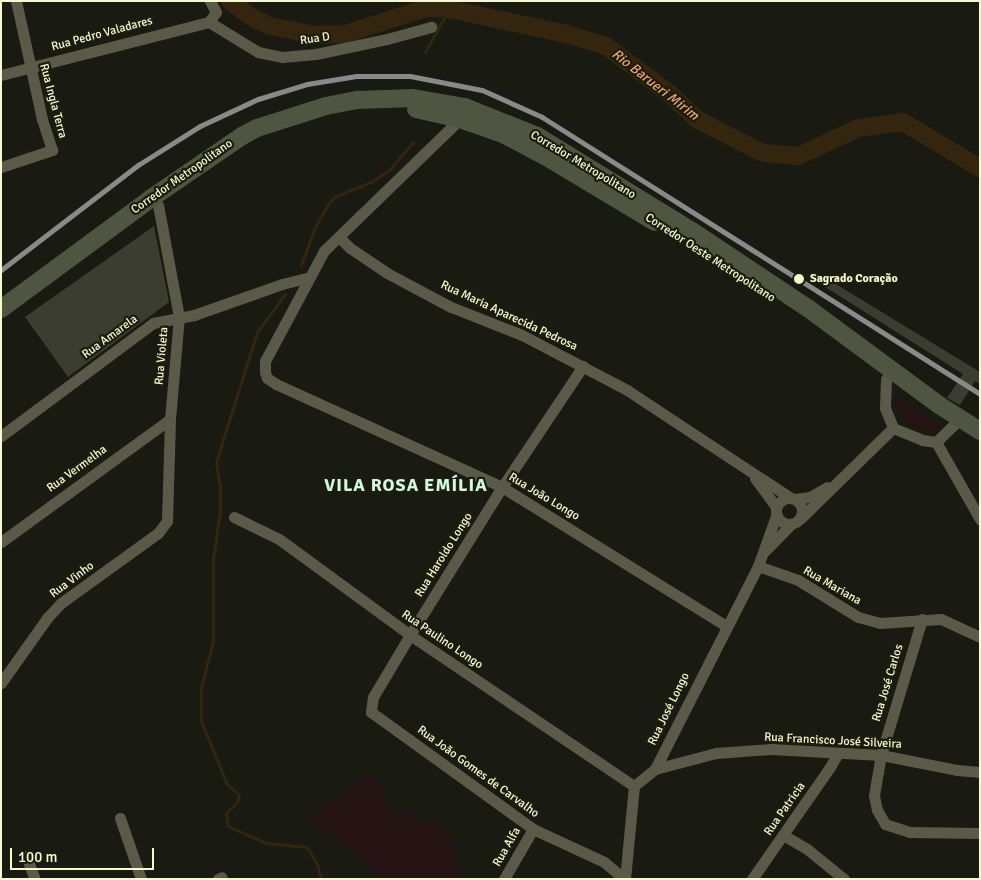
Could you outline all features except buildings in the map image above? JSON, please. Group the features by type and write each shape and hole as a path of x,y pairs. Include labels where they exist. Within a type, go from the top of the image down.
{"main road":[{"name":"Corredor Metropolitano","path":"1,309 204,160 242,136 278,121 358,100 413,98 465,107 532,134 700,237 809,308 910,383 956,423 980,431"},
{"name":"Corredor Oeste Metropolitano","path":"1,318 214,164 243,146 291,126 348,113 389,109 415,109 460,119 503,134 519,142 674,234 802,318 886,379 956,423 980,443"},
{"path":"460,119 470,116 532,134"},
{"path":"886,379 893,378 910,383"}],"street":[{"name":"Rua Ingla Terra","path":"1,167 52,150 42,119 16,1"},
{"path":"209,22 216,12 210,1"},
{"name":"Rua Pedro Valadares","path":"1,75 209,22"},
{"name":"Rua D","path":"209,22 258,52 282,57 325,52 387,39 431,27"},
{"path":"310,277 324,251 460,119"},
{"name":"Rua Violeta","path":"158,205 179,317 170,419 168,511"},
{"name":"Rua Maria Aparecida Pedrosa","path":"339,237 350,248 403,281 451,306 522,335 628,390 793,499"},
{"name":"Rua Amarela","path":"1,436 153,323 240,300 282,284 310,277"},
{"name":"Rua João Longo","path":"310,277 264,366 268,378 276,384 502,487 726,626"},
{"name":"Rua Haroldo Longo","path":"371,712 373,697 410,635 502,487 583,366"},
{"path":"886,379 885,408 893,428 922,440 936,442"},
{"name":"Rua Vermelha","path":"1,542 170,419"},
{"path":"936,442 956,423"},
{"name":"Rua José Longo","path":"762,554 893,428"},
{"path":"936,442 980,518"},
{"name":"Rua Maria Aparecida Pedrosa","path":"745,468 766,491 776,511"},
{"name":"Rua José Longo","path":"634,786 655,769 758,566 776,511 782,500 810,496 837,481"},
{"path":"793,499 802,510 801,518"},
{"name":"Rua Vinho","path":"1,683 47,618 61,603 158,533 164,527 168,511"},
{"path":"776,511 782,523 790,525"},
{"name":"Rua Paulino Longo","path":"234,517 279,539 410,635 634,786"},
{"name":"Rua Mariana","path":"758,566 798,580 858,617 880,623 941,619 980,638"},
{"name":"Rua José Carlos","path":"922,619 881,755 874,795 877,810 886,824 910,832 980,833"},
{"name":"Rua João Gomes de Carvalho","path":"371,712 533,829 604,862 624,879"},
{"name":"Rua Francisco José Silveira","path":"655,769 716,753 771,749 881,755 957,770 980,772"},
{"name":"Rua Patricia","path":"752,879 838,753"},
{"path":"624,879 634,786"},
{"path":"120,818 141,879"},
{"name":"Rua Alfa","path":"504,879 533,829"},
{"path":"783,835 807,849 843,878"},
{"path":"26,856 35,879"}],"shaded area":[{"path":"895,397 940,426 930,431 908,424 895,406"},
{"path":"369,774 386,790 382,799 392,812 398,814 406,808 420,824 434,821 448,834 462,879 380,879 358,854 342,842 323,830 304,822"}],"waterway":[{"name":"Rio Barueri Mirim","path":"230,1 251,17 270,26 315,35 345,34 426,8 449,9 567,34 606,46 670,94 698,120 763,153 798,156 859,128 903,122 980,168"},
{"path":"425,52 449,9"},
{"path":"301,265 315,227 334,197 373,181 389,170 413,142"},
{"path":"285,294 257,332 216,462 220,486 220,510 213,560 213,641 201,688 201,721 227,784 239,795 237,802 226,813 228,826 266,843 307,847 317,864 321,879"}],"transit line":[{"path":"1,270 138,165 200,126 258,99 307,84 356,76 410,76 482,90 542,117 980,394"}],"place":[{"name":"Sagrado Coração","path":"799,279"}],"district":[{"name":"VILA ROSA EMÍLIA","path":"406,485"}]}
